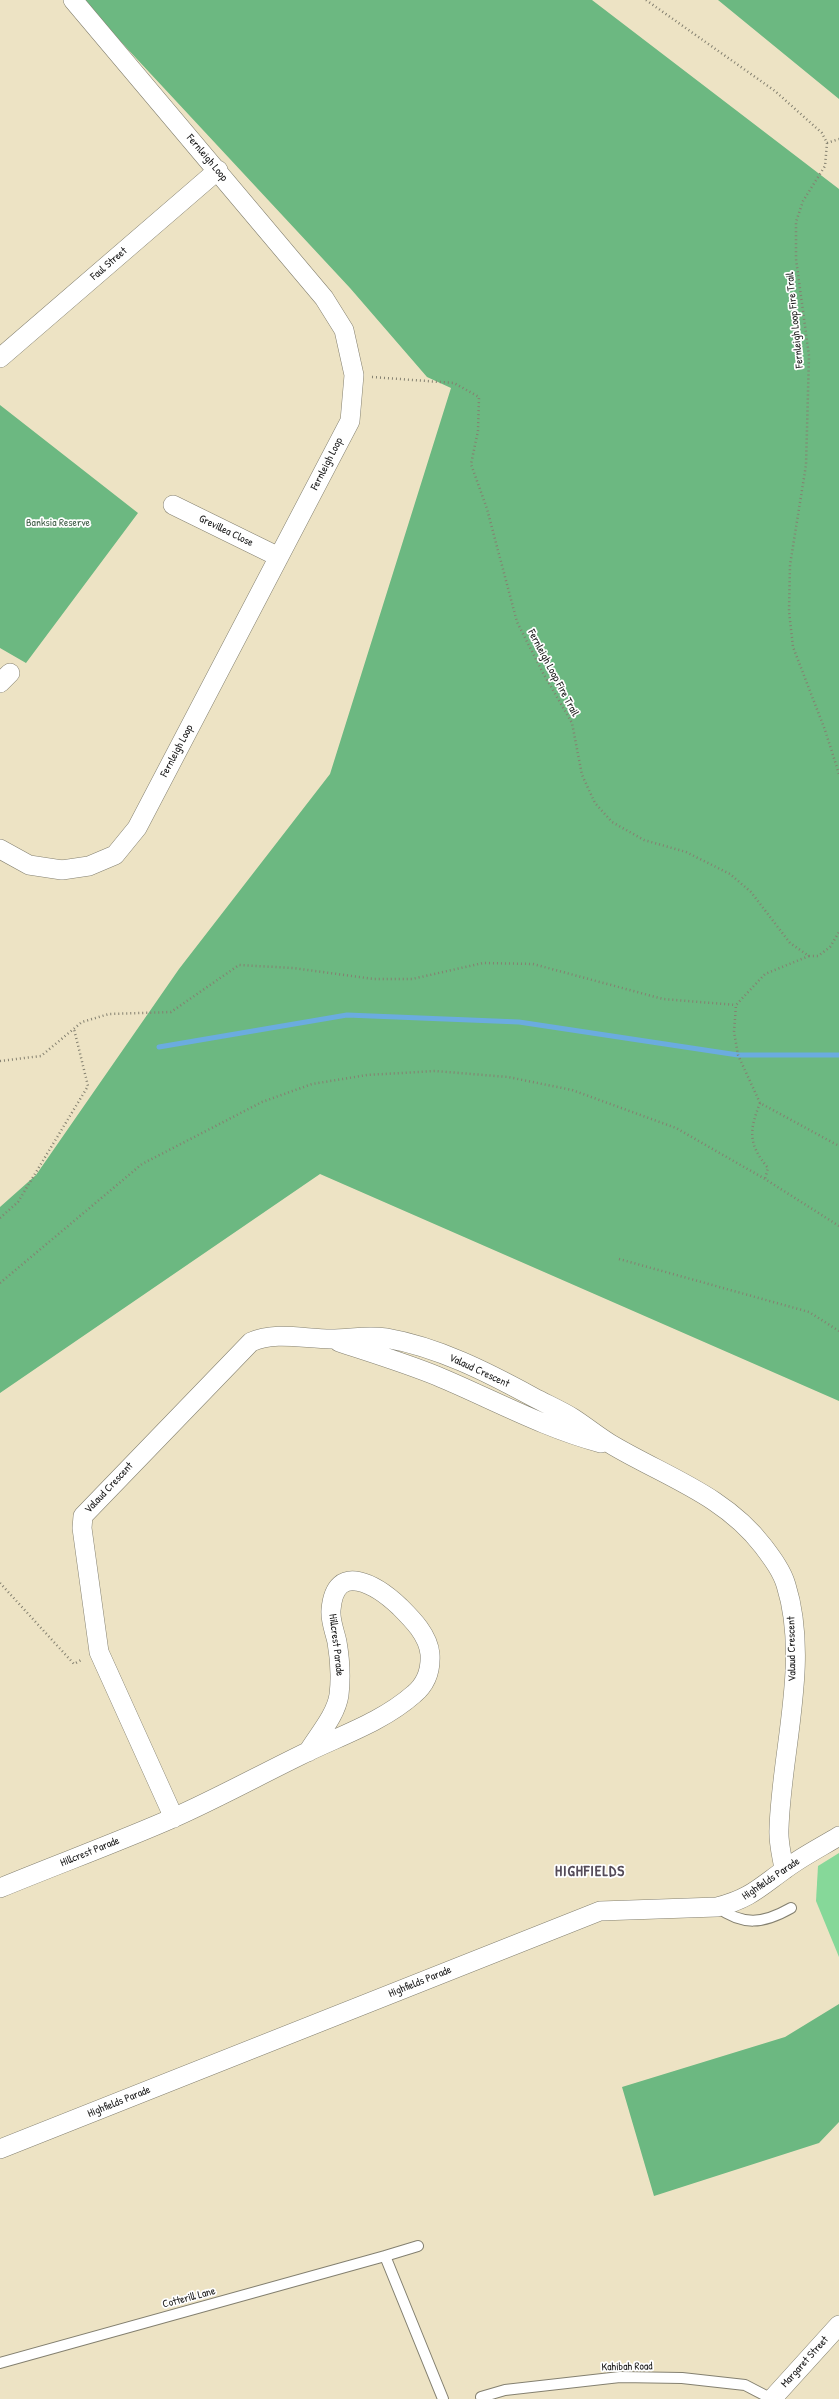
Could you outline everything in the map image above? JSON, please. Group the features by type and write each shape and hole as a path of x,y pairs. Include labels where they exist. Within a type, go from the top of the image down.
{"street":[{"name":"Fernleigh Loop","path":"0,849 29,865 62,870 89,866 115,855 137,828 350,421 354,375 344,330 324,298 218,170 73,0"},
{"name":"Faul Street","path":"0,358 218,170"},
{"name":"Grevillea Close","path":"173,505 279,558"},
{"name":"Valaud Crescent","path":"174,1818 99,1652 82,1528 83,1516 251,1342 258,1338 298,1336 331,1339 437,1376 533,1419 576,1436 612,1446 712,1498 734,1514 753,1532 772,1557 786,1584 793,1618 794,1651 792,1700 778,1830 784,1869"},
{"name":"Hillcrest Parade","path":"0,1888 174,1818 308,1752 349,1735 391,1711 415,1693 426,1681 430,1653 424,1636 417,1625 380,1592 360,1581 350,1580 342,1583 334,1597 330,1612 339,1663 338,1697 334,1710 308,1752"},
{"name":"Highfields Parade","path":"0,2149 600,1911 717,1907 735,1902 753,1894 784,1869 839,1836"},
{"name":"Margaret Street","path":"772,2399 839,2325"}],"lane":[{"path":"717,1907 741,1921 760,1921 780,1915 791,1908"},
{"name":"Cotterill Lane","path":"0,2363 418,2246"},
{"path":"385,2256 443,2399"},
{"name":"Kahibah Road","path":"481,2397 505,2390 620,2377 682,2378 746,2385 772,2399"}],"path":[{"path":"646,0 775,91 822,133 827,143 839,139"},
{"name":"Fernleigh Loop Fire Trail","path":"827,143 825,166 803,201 796,222 796,259 809,356 806,466 790,565 789,611 793,647 825,730 839,774"},
{"name":"Fernleigh Loop Fire Trail","path":"354,375 454,383 479,397 478,431 471,464 487,509 517,622 543,673 572,723 582,775 595,803 612,822 644,840 686,852 730,874 751,892 790,943 809,956"},
{"path":"839,932 830,947 818,956 809,956 765,974 736,1005 734,1032 738,1055 760,1103 839,1146"},
{"path":"0,1061 41,1056 82,1022 109,1014 171,1012 239,965 293,968 374,979 412,979 483,963 533,964 663,999 736,1005"},
{"path":"0,1218 18,1202 88,1086 74,1029"},
{"path":"0,1283 142,1164 262,1102 290,1090 312,1084 368,1075 435,1071 508,1077 572,1090 676,1128 765,1179 839,1226"},
{"path":"760,1103 751,1125 755,1153 768,1168 765,1179"},
{"path":"619,1259 809,1312 839,1331"},
{"path":"0,1583 74,1664 99,1652"}],"green space":[{"path":"82,0 592,0 839,189 839,1401 320,1174 0,1393 0,1207 36,1175 179,969 330,774 451,388 427,377 350,288"},
{"path":"718,0 839,0 839,99"},
{"name":"Banksia Reserve","path":"0,405 138,513 26,663 0,648"},
{"path":"839,1853 839,1957 816,1901 818,1866"},
{"path":"839,2004 839,2122 819,2143 654,2196 622,2087 785,2037"}],"waterway":[{"path":"159,1047 347,1015 519,1022 738,1055 839,1055"}],"district":[{"name":"HIGHFIELDS","path":"590,1872"}]}
